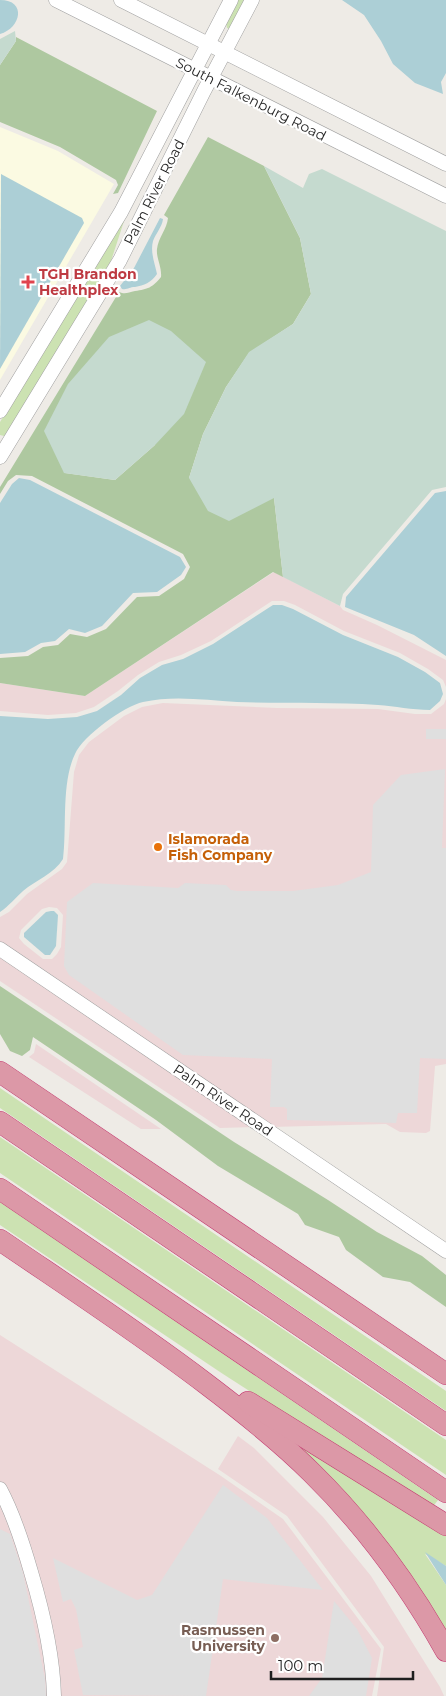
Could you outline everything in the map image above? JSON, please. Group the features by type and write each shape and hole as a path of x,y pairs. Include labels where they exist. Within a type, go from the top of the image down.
{"highway":[{"path":"0,1072 446,1374"},
{"path":"0,1122 446,1425"},
{"path":"0,1188 446,1492"},
{"path":"0,1240 154,1344 446,1524"},
{"path":"154,1344 267,1431 333,1495 376,1544 401,1577 424,1610 446,1650"}],"street":[{"name":"South Falkenburg Road","path":"56,0 446,196"},
{"path":"121,0 446,164"},
{"name":"Palm River Road","path":"0,411 120,212 231,0"},
{"name":"Palm River Road","path":"0,457 120,260 252,0"},
{"name":"Palm River Road","path":"0,949 446,1251"},
{"path":"0,1489 23,1545 40,1604 51,1655 54,1696"}],"shaded area":[{"path":"15,31 16,41 0,65 0,39"},
{"name":"TGH Brandon Healthplex","path":"0,127 58,151 114,184 0,380"},
{"path":"264,166 303,188 309,174 322,169 446,231 446,487 432,490 343,594 340,606 283,577 274,498 229,521 208,511 189,478 203,434 226,387 249,352 293,324 311,294 300,238"},
{"path":"149,320 171,331 206,362 184,414 155,445 115,480 64,473 44,431 68,384 109,337"},
{"path":"274,572 340,606 343,610 446,660 446,687 443,680 400,653 344,631 295,605 284,601 272,601 211,641 181,655 159,662 94,707 76,713 48,715 0,711 0,683 85,696"},
{"path":"446,699 446,1064 435,1066 430,1131 426,1133 400,1132 386,1124 271,1127 0,943 0,917 9,912 27,894 62,869 67,862 74,772 79,755 89,742 124,716 142,707 163,703 277,708 378,709 415,714 431,714 444,704","holes":["49,907 57,908 63,915 61,947 52,959 43,959 19,938 21,930 42,909"]},
{"path":"426,729 446,729 446,739 426,739"},
{"path":"445,769 442,848 446,848 446,1059 420,1058 417,1113 398,1113 396,1123 287,1120 287,1109 284,1107 270,1107 272,1059 183,1055 69,975 64,966 67,902 93,883 178,888 185,883 226,885 231,890 237,891 293,891 338,885 371,872 373,805 401,775"},
{"path":"0,955 254,1127 220,1128 0,981"},
{"path":"36,1044 161,1129 141,1129 29,1057 34,1053"},
{"path":"0,1335 221,1476 283,1519 381,1649 372,1696 0,1696"},
{"path":"238,1436 254,1448 323,1517 371,1576 444,1696 377,1696 384,1647 287,1516 218,1469"},
{"path":"223,1485 267,1518 323,1590 223,1579 206,1696 83,1695 74,1650 83,1647 76,1609 71,1599 63,1602 53,1558 137,1600 152,1595"},
{"path":"0,1529 10,1534 23,1573 45,1679 46,1696 0,1696"},
{"path":"334,1601 357,1629 372,1658 366,1696 309,1696 322,1678"}],"green space":[{"path":"238,0 246,0 230,29 227,28 226,23"},
{"path":"16,37 157,111 118,193 113,194 118,185 116,180 60,147 0,122 0,65 16,41"},
{"path":"208,137 264,166 300,238 311,294 293,324 249,353 226,387 203,434 189,478 274,498 283,577 273,572 85,696 0,683 0,658 28,656 43,647 58,645 70,634 87,637 106,629 137,597 159,596 184,579 190,567 183,554 32,476 16,475 8,481 0,494 0,487 119,292 125,293 147,289 161,277 157,249 168,218 164,215","holes":["155,445 115,480 65,473"]},
{"path":"125,218 111,261 8,432 4,436 0,435 0,422"},
{"path":"0,986 234,1142 377,1232 422,1256 446,1275 446,1307 410,1282 383,1277 346,1250 339,1237 305,1225 298,1214 218,1166 156,1120 33,1037 30,1050 22,1056 10,1051 0,1034"},
{"path":"0,1088 446,1391 446,1411 0,1108"},
{"path":"0,1137 446,1440 446,1475 0,1173"},
{"path":"0,1202 438,1500 432,1508 223,1374 0,1225"},
{"path":"276,1425 446,1533 446,1566 425,1554 446,1585 446,1631"}],"water":[{"path":"0,0 9,1 14,4 18,15 13,26 0,34"},
{"path":"342,0 446,0 446,73 441,82 443,94 415,83 393,64 364,15"},
{"path":"1,174 82,218 84,223 0,369"},
{"path":"160,218 163,219 152,245 152,254 157,274 150,282 122,289 120,286 134,268"},
{"path":"19,478 30,480 180,557 186,567 181,575 157,592 133,593 102,626 85,633 69,629 55,641 41,643 25,652 0,654 0,503 12,484"},
{"path":"446,491 446,656 414,635 345,607 346,597 435,493"},
{"path":"273,605 282,605 293,609 343,635 398,657 425,672 440,683 443,694 440,701 430,710 360,704 255,703 178,698 143,702 125,709 86,739 75,754 66,792 63,859 55,869 28,887 0,912 0,716 48,719 77,717 97,711 121,695 140,678 162,665 183,659 213,644"},
{"path":"54,911 58,915 56,946 50,955 45,955 24,937 24,933 46,912"},
{"path":"425,1552 446,1566 446,1585"}],"place":[{"name":"TGH Brandon Healthplex","path":"28,282"},
{"name":"Islamorada Fish Company","path":"158,847"},
{"name":"Rasmussen University","path":"275,1638"}]}
